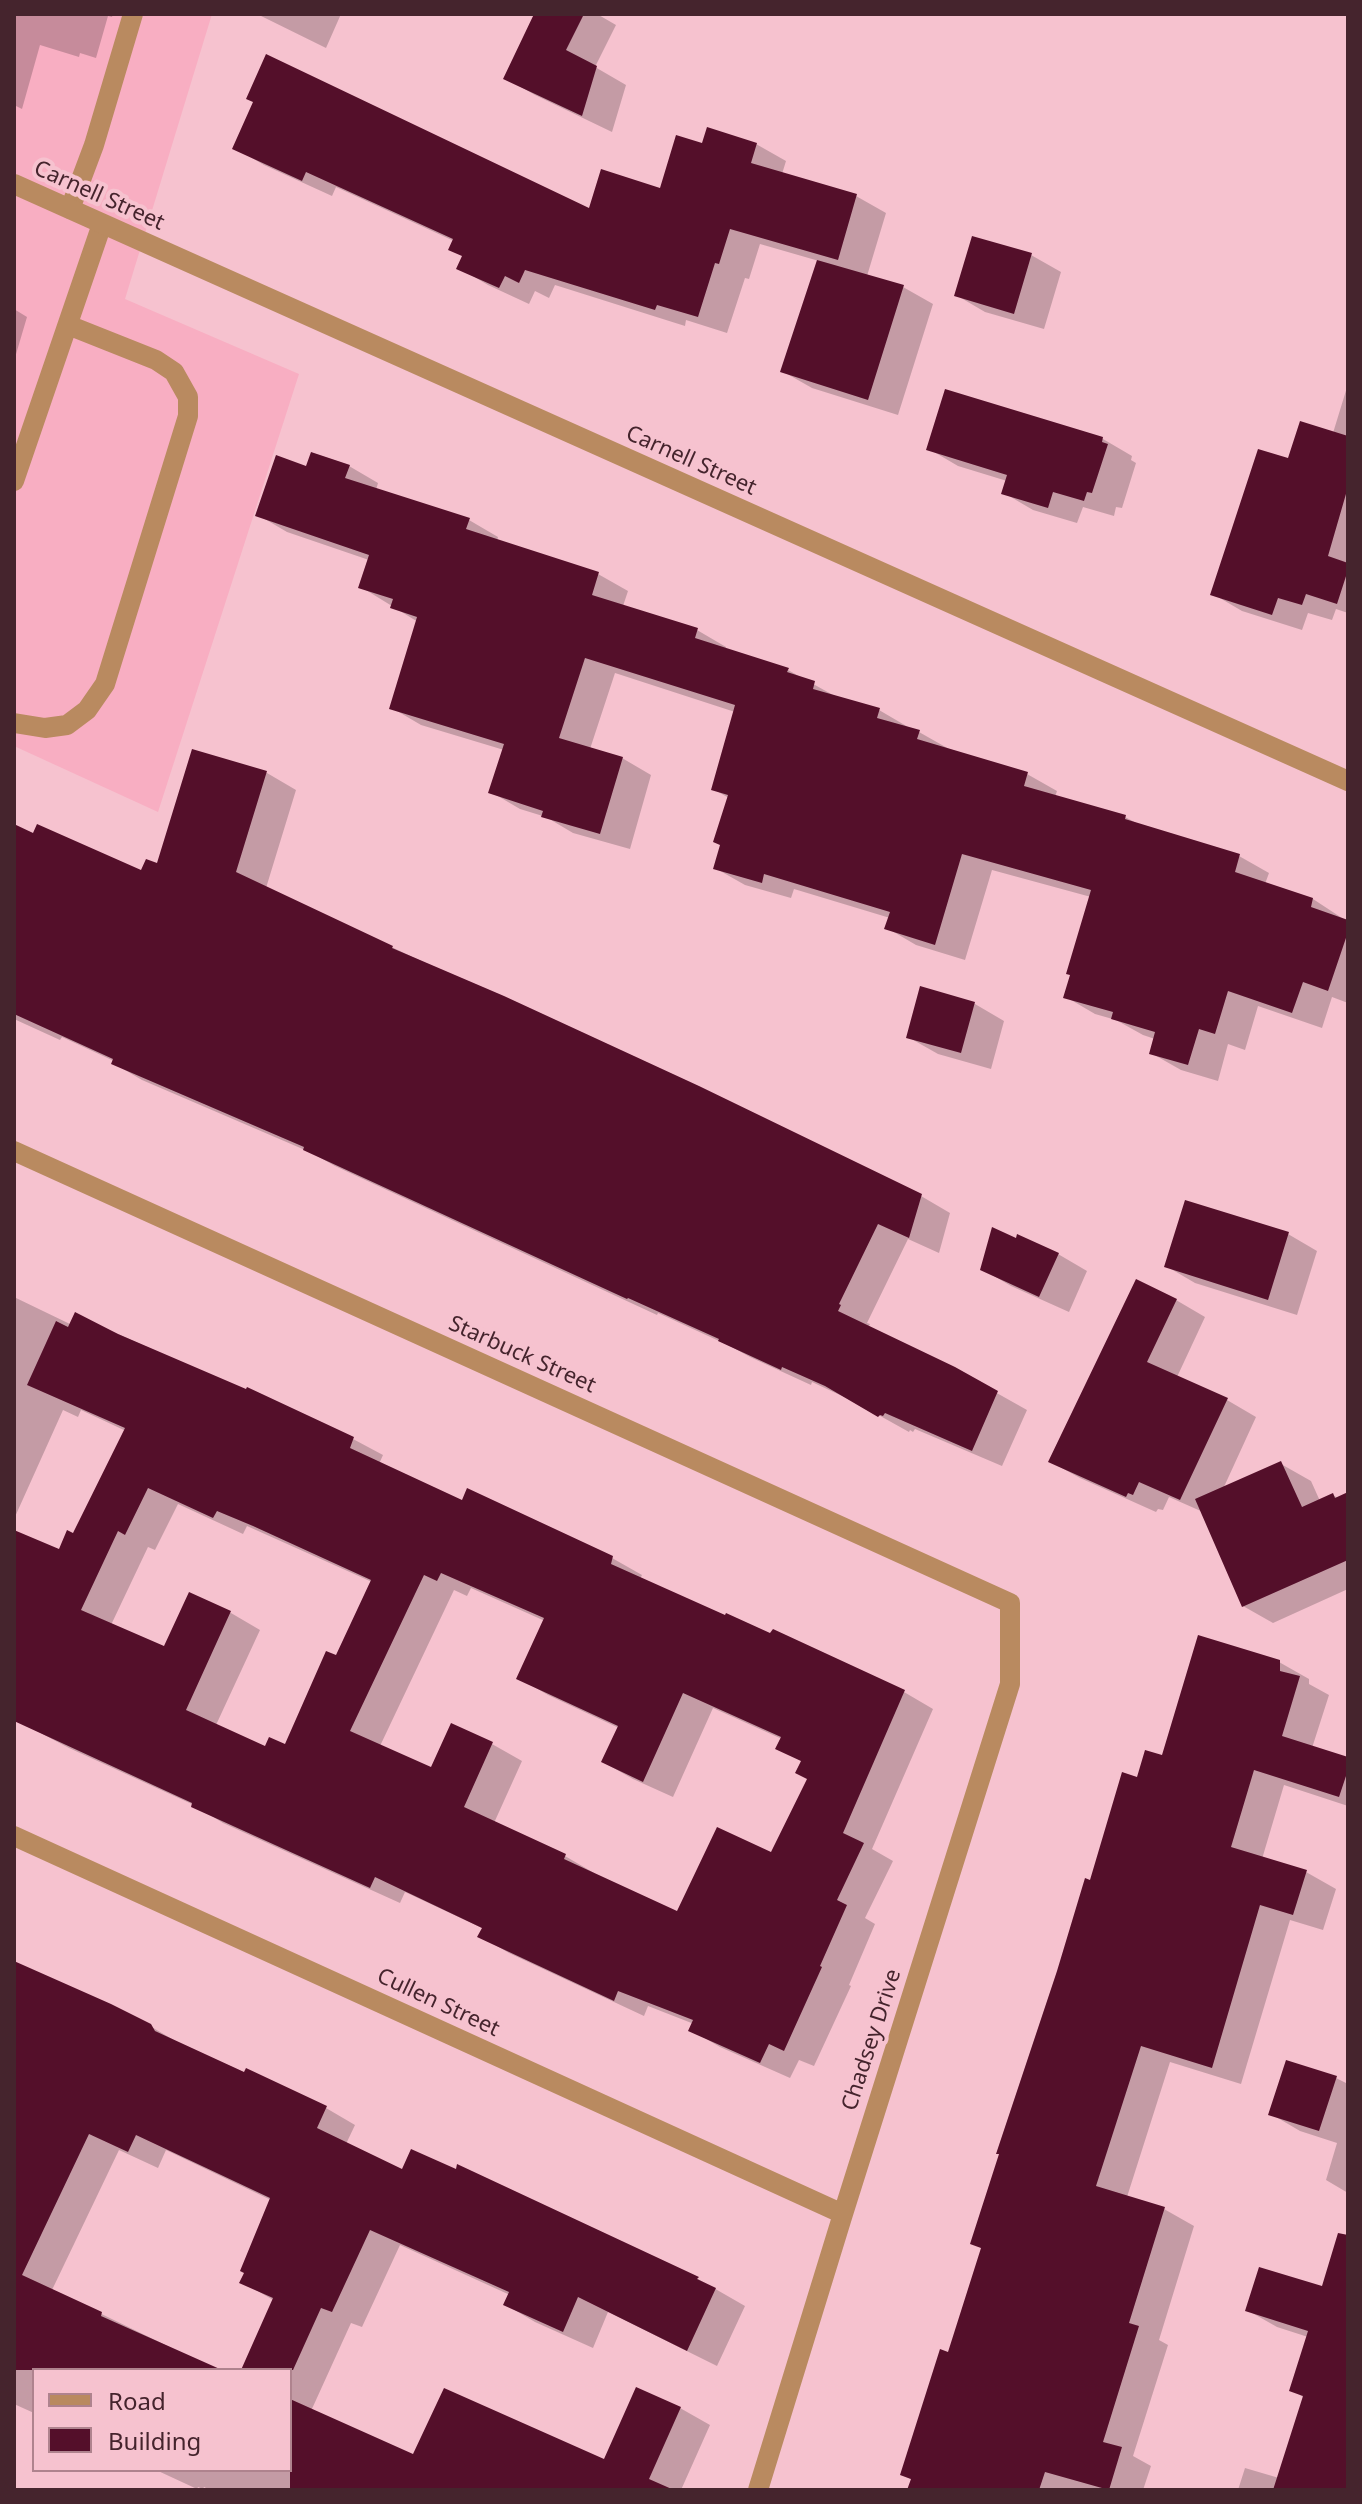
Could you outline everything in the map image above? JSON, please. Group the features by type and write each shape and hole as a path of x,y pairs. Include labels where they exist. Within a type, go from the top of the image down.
{"street":[{"path":"70,209 94,145 133,14"},
{"name":"Carnell Street","path":"14,184 1348,781"},
{"path":"14,481 102,224"},
{"path":"14,723 45,728 67,725 87,710 105,684 188,416 188,397 174,372 156,360 68,325"},
{"name":"Starbuck Street","path":"14,1151 1010,1603"},
{"name":"Chadsey Drive","path":"758,2490 1010,1684 1010,1603"},
{"name":"Cullen Street","path":"14,1836 843,2214"}],"shaded area":[{"path":"14,14 212,14 125,299 299,374 158,812 14,746"}],"building":[{"path":"534,14 584,14 566,50 597,66 582,116 503,79"},
{"path":"266,54 589,208 601,169 660,188 676,135 702,143 707,127 757,143 751,163 857,194 838,260 730,229 719,264 715,263 698,317 657,305 655,310 525,270 519,283 505,276 499,288 456,269 462,256 448,250 453,239 306,172 302,181 232,149 253,102 246,99"},
{"path":"972,236 1032,253 1014,314 954,296"},
{"path":"817,260 904,285 868,400 780,372"},
{"path":"945,389 1103,437 1102,442 1108,444 1092,493 1087,492 1084,501 1053,492 1048,508 1001,494 1007,475 926,450"},
{"path":"1300,421 1348,436 1348,487 1328,556 1348,563 1348,570 1337,604 1306,594 1302,605 1278,598 1272,615 1210,595 1258,449 1288,458"},
{"path":"311,452 350,465 345,478 470,518 466,529 599,572 592,595 698,628 695,638 789,668 787,672 815,681 813,689 880,708 877,718 920,730 917,739 1028,772 1024,786 1126,815 1125,819 1240,854 1235,872 1313,898 1311,907 1348,920 1348,932 1328,991 1303,982 1292,1013 1228,991 1215,1034 1199,1029 1188,1065 1149,1054 1155,1032 1111,1019 1113,1012 1063,998 1070,975 1066,974 1091,890 962,854 935,945 884,929 890,912 764,874 762,883 713,869 720,845 713,842 728,795 711,790 735,705 585,658 559,738 623,757 600,834 541,817 543,811 488,793 504,744 389,709 417,617 390,608 393,599 358,588 369,555 255,516 276,455 306,466"},
{"path":"192,749 267,771 236,872 392,948 699,1086 922,1194 909,1238 878,1224 838,1311 998,1391 972,1451 885,1413 878,1417 825,1386 782,1367 781,1370 303,1150 304,1147 111,1064 113,1059 14,1014 14,824 33,833 37,824 141,870 146,859 157,863"},
{"path":"920,986 975,1002 961,1053 906,1038"},
{"path":"1185,1200 1289,1232 1268,1300 1164,1267"},
{"path":"992,1227 1016,1238 1017,1234 1059,1253 1039,1297 980,1270"},
{"path":"1136,1279 1177,1299 1147,1362 1228,1398 1180,1500 1139,1482 1133,1495 1128,1493 1126,1497 1048,1462"},
{"path":"75,1312 118,1334 247,1387 354,1437 350,1448 462,1500 467,1488 613,1556 611,1564 725,1615 770,1633 773,1629 905,1690 843,1833 864,1843 837,1900 847,1905 784,2051 769,2044 760,2063 688,2031 693,2020 618,1991 614,2001 477,1937 482,1928 375,1877 370,1888 191,1807 192,1803 14,1721 14,1530 59,1549 67,1530 73,1533 125,1428 27,1385 56,1321 68,1327","holes":["148,1488 213,1518 217,1511 371,1580 336,1655 326,1651 285,1744 269,1737 265,1746 186,1710 231,1611 189,1592 164,1646 81,1610 118,1531 125,1535","441,1573 544,1618 516,1679 618,1726 601,1762 643,1782 683,1693 781,1737 775,1749 801,1761 795,1773 807,1779 771,1852 717,1827 677,1911 564,1859 566,1854 464,1807 493,1742 451,1723 431,1767 350,1731 424,1575 437,1581"]},
{"path":"1281,1461 1302,1507 1333,1493 1335,1498 1348,1492 1348,1560 1242,1607 1195,1499"},
{"path":"1198,1635 1280,1660 1280,1671 1300,1676 1282,1736 1348,1757 1348,1770 1339,1797 1254,1770 1231,1847 1307,1870 1293,1915 1260,1905 1212,2068 1141,2046 1096,2186 1165,2207 1129,2323 1139,2326 1103,2442 1122,2447 1109,2490 1045,2472 1039,2490 907,2490 911,2479 900,2475 940,2349 948,2352 981,2248 970,2244 1085,1878 1090,1880 1122,1772 1137,1777 1145,1750 1162,1755"},
{"path":"14,1961 111,2004 151,2024 155,2031 244,2072 246,2068 327,2106 317,2128 402,2169 411,2149 456,2169 457,2164 699,2277 697,2279 716,2288 687,2351 578,2297 563,2332 503,2305 509,2292 370,2230 332,2312 321,2308 293,2370 242,2368 273,2298 239,2283 244,2273 240,2271 270,2198 136,2135 128,2152 89,2134 22,2275 102,2312 101,2316 218,2368 14,2370"},
{"path":"1286,2060 1337,2076 1319,2131 1268,2115"},
{"path":"1338,2233 1348,2235 1348,2490 1273,2490 1303,2396 1289,2391 1308,2331 1245,2311 1259,2267 1322,2286"},
{"path":"636,2387 681,2407 649,2479 674,2490 290,2490 292,2400 413,2454 444,2388 604,2459"}]}
